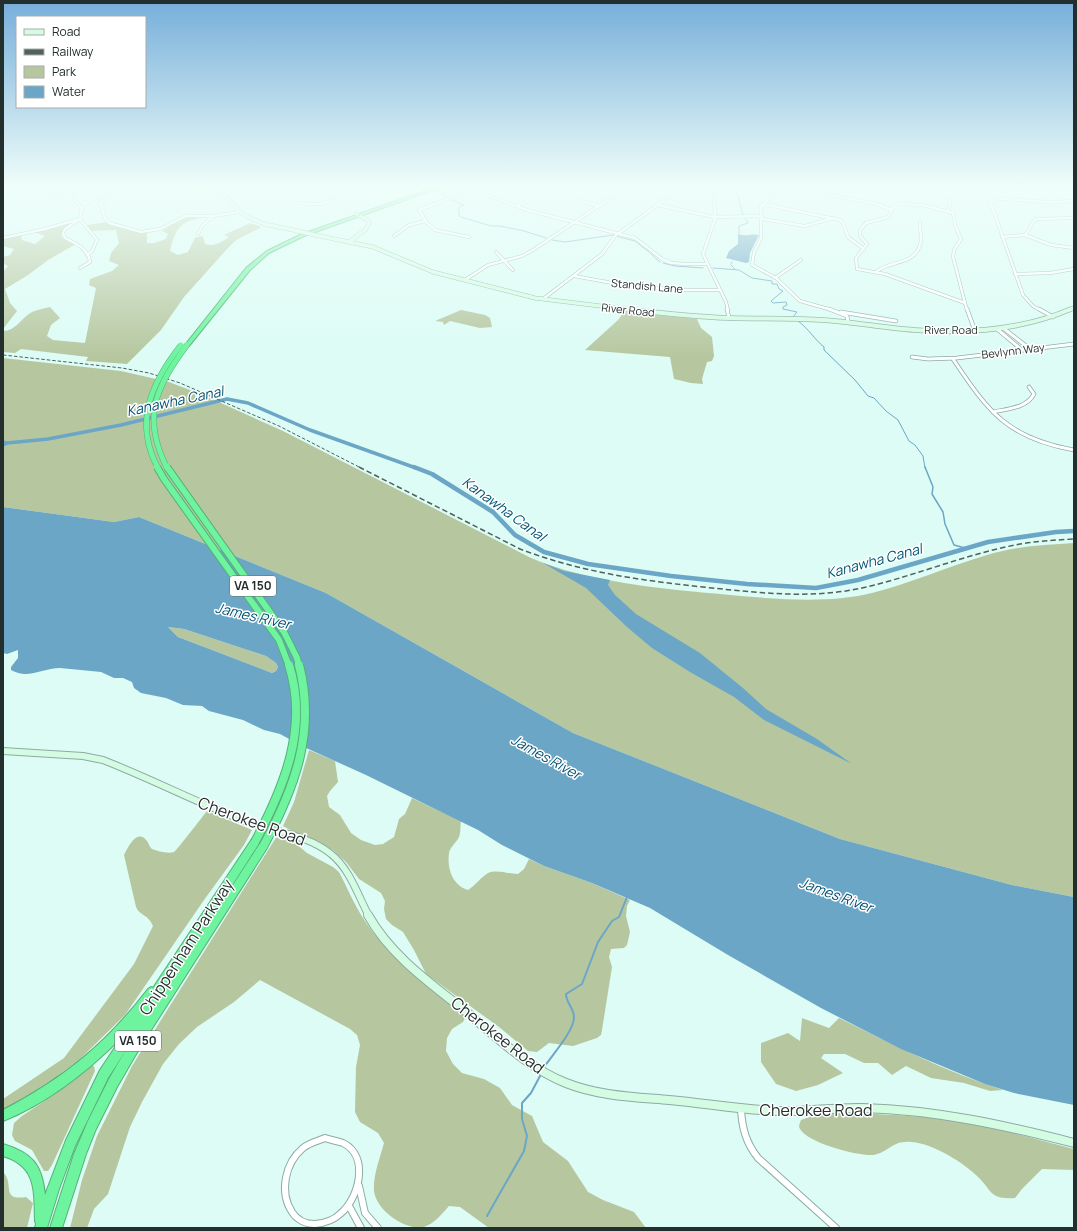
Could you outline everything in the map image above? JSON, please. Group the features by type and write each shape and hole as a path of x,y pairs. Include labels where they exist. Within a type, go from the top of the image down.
{"highway":[{"name":"VA 150","path":"184,345 248,269 262,256 287,242"},
{"name":"Chippenham Parkway","path":"41,1228 64,1158 97,1088 119,1049 255,842 275,803 290,762 296,723 295,690 290,665 279,640 164,479 149,450 146,422 149,398 161,371 184,345"},
{"name":"Chippenham Parkway","path":"56,1228 77,1161 92,1124 113,1083 135,1045 264,845 287,801 299,764 306,725 304,685 298,660 284,632 170,473 158,448 154,435 153,420 158,393 167,373 184,345"},
{"path":"3,1116 26,1105 62,1081 114,1038 139,1009 164,972 198,928"},
{"path":"3,1150 22,1158 33,1169 39,1184 41,1228"}],"main road":[{"name":"River Road","path":"351,242 385,251 427,270 543,299 647,312 729,318 813,319 925,331 975,331 1035,323 1074,308"},
{"name":"Cherokee Road","path":"3,751 76,755 103,760 236,818 320,847 331,854 340,864 347,874 370,919 384,939 401,956 443,992 533,1064 560,1081 580,1088 611,1094 741,1109 784,1112 852,1108 937,1113 985,1121 1074,1144"}],"street":[{"path":"75,242 87,255 90,262 80,268"},
{"path":"87,255 92,251 96,242"},
{"path":"465,280 486,266 530,252 544,242"},
{"path":"543,299 602,254 609,242"},
{"path":"644,242 664,260 672,263 706,264"},
{"path":"707,242 703,252 706,264 726,302 729,318"},
{"path":"759,242 754,252 751,264 754,267 775,278 800,301 839,312 847,316 848,322"},
{"path":"857,242 864,249"},
{"path":"866,242 864,249 856,258 856,267 862,271 876,272 966,303"},
{"path":"876,272 882,267 904,262 911,258 920,242"},
{"path":"960,242 954,250 953,255 971,324 975,331"},
{"path":"1004,242 1023,295 1028,302 1053,317"},
{"path":"1044,242 1051,245 1074,248"},
{"path":"496,252 513,270"},
{"path":"775,278 801,260"},
{"path":"1015,274 1050,273 1074,269"},
{"name":"Standish Lane","path":"574,276 598,282 692,290 720,290"},
{"path":"839,312 896,321"},
{"path":"1003,328 1030,349"},
{"path":"997,329 1022,350"},
{"name":"Bevlynn Way","path":"912,357 953,359 1074,344"},
{"path":"953,359 977,395 993,412 1014,430 1030,439 1046,445 1074,450"},
{"path":"993,412 1026,403 1034,394 1029,387"},
{"path":"741,1109 742,1130 750,1149 758,1158 836,1228"},
{"path":"359,1182 356,1192 348,1206 334,1220 324,1223 306,1223 291,1212 287,1203 285,1182 287,1172 294,1159 303,1149 314,1142 325,1138 337,1139 347,1144 354,1153 359,1165 359,1182 365,1213 378,1228"},
{"path":"348,1206 361,1228"}],"green space":[{"path":"3,242 30,242 35,244 37,242 73,242 76,244 48,260 28,275 5,289 10,303 17,311 3,329 3,272 8,266 3,263 3,257 10,255 14,249 3,246"},
{"path":"119,242 172,242 170,251 178,255 188,252 193,242 205,242 209,245 220,242 234,242 184,297 161,330 127,364 86,361 88,357 21,349 15,353 3,352 3,331 15,327 32,312 50,307 60,318 51,325 47,336 53,340 85,343 96,288 89,285 90,279 112,271 119,265 109,261 111,253"},
{"path":"461,310 485,315 490,318 492,327 480,328 450,321 444,325 443,322 435,321"},
{"path":"624,312 697,319 701,328 712,337 714,356 712,361 707,362 702,379 703,384 674,379 670,357 585,350 618,320"},
{"path":"3,358 121,371 169,382 203,395 283,431 529,557 576,573 628,584 766,598 801,600 837,599 887,589 973,559 998,552 1030,546 1074,543 1074,897 1012,885 840,839 573,733 326,593 139,517 114,522 3,507"},
{"path":"168,627 184,629 266,656 276,663 278,667 276,671 272,673 178,637"},
{"path":"309,750 335,761 338,782 327,796 329,807 340,815 351,833 361,840 375,845 383,844 394,837 399,819 405,814 412,798 461,821 459,837 449,853 449,864 454,880 463,888 468,890 488,873 499,872 518,874 524,869 529,859 544,866 592,883 630,900 627,906 626,916 630,932 627,945 624,948 611,949 609,957 612,967 601,1035 597,1038 573,1046 549,1043 537,1052 528,1051 499,1027 426,974 403,932 386,919 384,909 385,901 381,893 359,879 346,862 334,851 318,841 299,835 283,826 294,802"},
{"path":"207,811 252,830 244,845 204,900 125,1015 81,1058 55,1078 13,1106 3,1110 3,1099 64,1058 134,964 153,926 149,919 136,907 124,855 130,844 133,840 140,837 147,841 152,849 171,853 174,852"},
{"path":"277,836 295,843 307,853 333,867 339,872 363,918 384,945 409,970 463,1014 465,1018 463,1022 452,1029 447,1038 446,1051 453,1064 462,1073 484,1079 500,1088 512,1105 532,1116 543,1142 568,1161 588,1192 603,1200 634,1212 646,1228 489,1228 460,1207 449,1206 435,1221 424,1227 408,1226 393,1218 380,1205 374,1191 376,1173 384,1143 378,1133 360,1122 355,1112 356,1067 360,1045 357,1035 350,1029 260,980 234,1002 197,1027 179,1044 163,1064 130,1127 108,1194 94,1209 87,1228 70,1228 82,1180 97,1136 132,1066"},
{"path":"802,1018 829,1028 839,1018 940,1066 1003,1090 990,1091 964,1083 931,1078 906,1066 892,1075 878,1063 864,1063 845,1054 824,1054 821,1058 843,1073 818,1085 796,1091 776,1084 761,1062 761,1043 788,1033 800,1041"},
{"path":"91,1066 94,1066 95,1071 52,1165 48,1171 44,1171 32,1150 15,1141 12,1135 14,1123"},
{"path":"860,1113 952,1120 998,1129 1074,1149 1074,1170 1042,1169 1015,1198 1006,1198 995,1195 991,1192 976,1175 963,1164 929,1146 920,1143 905,1142 899,1143 878,1154 866,1155 845,1151 822,1144 805,1134 799,1128 801,1120 815,1115"},
{"path":"3,1172 8,1182 10,1194 18,1198 26,1197 33,1203 27,1228 3,1228"}],"water":[{"path":"738,242 755,242 750,253 749,262 746,263 726,258 729,251"},
{"name":"James River","path":"3,507 114,522 139,517 326,593 573,733 840,839 1012,885 1074,897 1074,1105 1014,1093 985,1084 901,1049 821,1008 650,908 592,883 544,866 502,845 478,830 366,775 304,747 280,734 264,730 243,720 209,711 202,706 183,705 166,698 141,693 134,688 132,682 123,678 114,678 101,672 53,668 29,674 17,673 11,670 11,667 18,658 18,650 7,654 3,653","holes":["168,627 184,629 266,656 276,663 278,667 276,671 272,673 178,637"]},
{"path":"543,563 564,571 610,580 608,585 615,595 636,614 700,653 766,709 817,739 852,764 764,720 734,697 652,648 627,627 586,588"}],"waterway":[{"path":"637,242 649,252"},
{"path":"650,253 660,262"},
{"path":"663,263 675,266 703,268"},
{"path":"731,265 735,269"},
{"path":"713,268 739,270 752,278 772,281 772,284 777,284 779,289 783,291 771,301 773,303 786,302 787,305 783,307 783,309 797,312 793,317"},
{"path":"798,321 824,347 824,350 855,380 868,396 874,398 886,411 898,420 909,441 915,445 923,456 925,468"},
{"name":"Kanawha Canal","path":"3,445 7,443 48,439 121,425 227,399 248,403 310,430 416,468"},
{"name":"Kanawha Canal","path":"3,442 7,443"},
{"name":"Kanawha Canal","path":"414,467 432,474 493,512 515,535 544,552 588,564 671,576 747,584 816,588 858,580 988,542 1056,532 1074,531"},
{"path":"925,467 933,487 932,494 943,512 945,524 954,545 965,548"},
{"path":"545,1066 571,1029 573,1023 574,1014 567,1000 566,994 582,984 598,942 612,921 619,917 627,897"},
{"path":"487,1216 524,1151 527,1136 522,1119 522,1103 531,1093 540,1076"}],"railway":[{"path":"3,355 122,368 149,373 180,383 279,426 361,468"},
{"path":"359,467 520,549 544,557 614,575 750,592 806,594 862,588 1000,548 1034,542 1074,539"}]}
